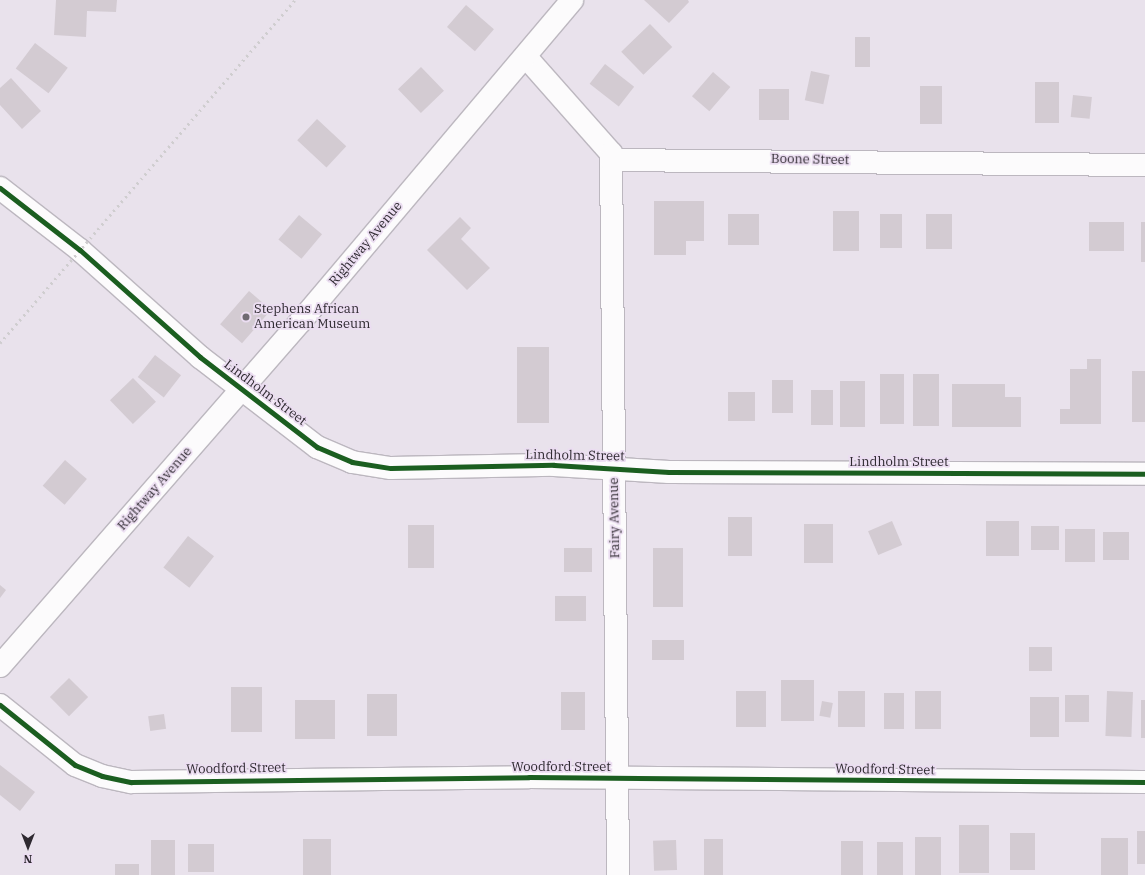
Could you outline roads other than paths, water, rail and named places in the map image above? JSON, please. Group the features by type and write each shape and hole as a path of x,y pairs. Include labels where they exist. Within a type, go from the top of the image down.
{"street":[{"name":"Rightway Avenue","path":"0,666 242,389 526,57 572,0"},
{"path":"526,57 611,153 611,160"},
{"name":"Boone Street","path":"611,160 1145,165"},
{"name":"Fairy Avenue","path":"611,160 618,875"},
{"name":"Lindholm Street","path":"0,188 80,250 200,357 317,447 365,465 391,468 614,467 669,472 1145,474"},
{"name":"Woodford Street","path":"0,705 75,765 102,776 131,782 618,778 1145,782"}],"railway":[{"path":"0,343 295,0"}],"place":[{"name":"Stephens African American Museum","path":"246,317"}]}
